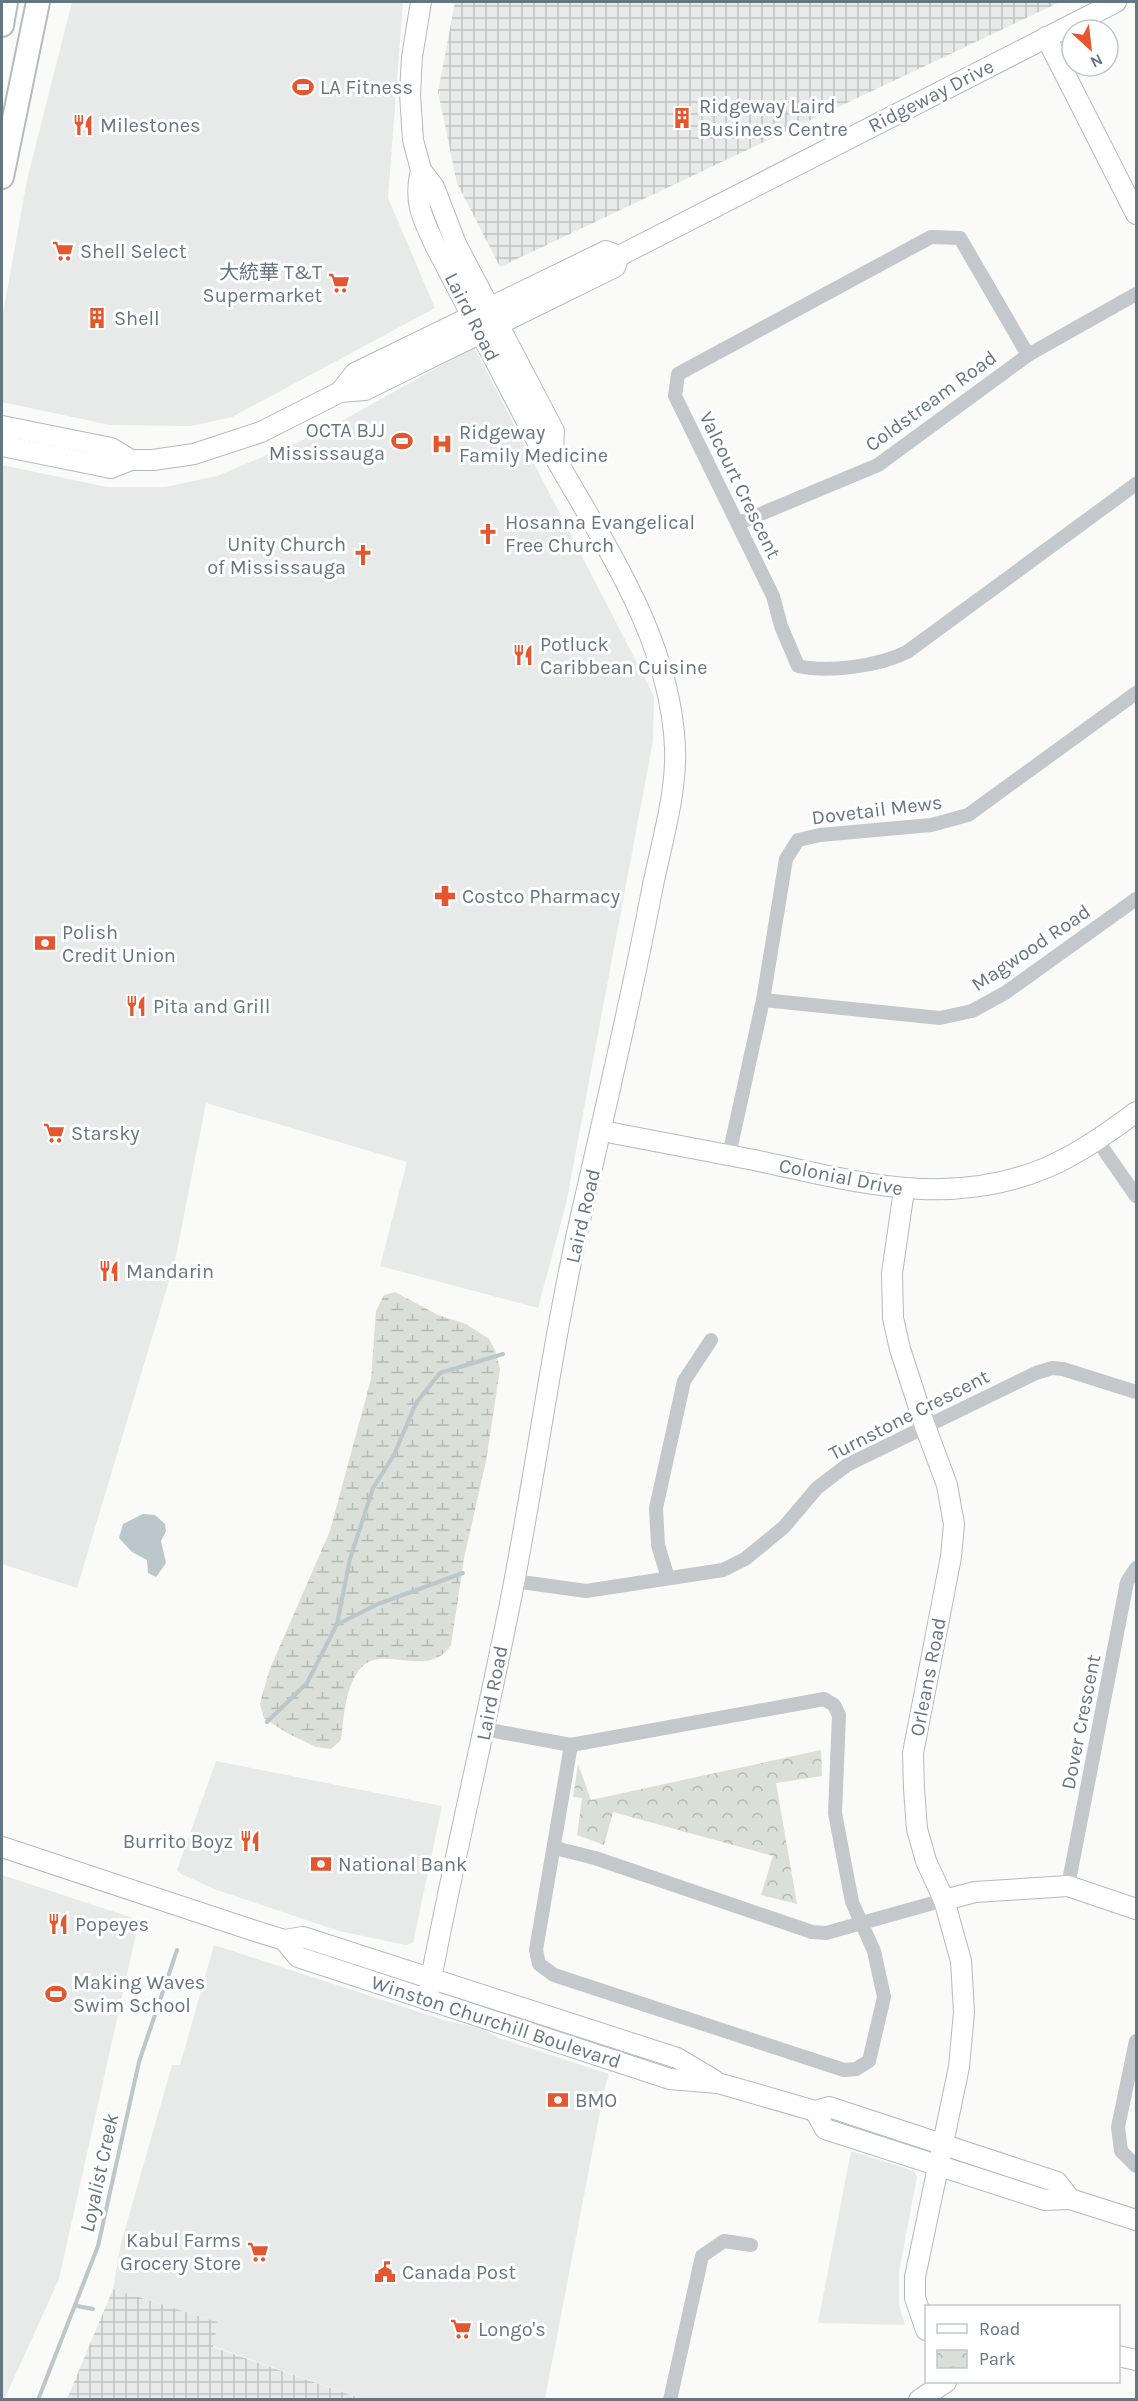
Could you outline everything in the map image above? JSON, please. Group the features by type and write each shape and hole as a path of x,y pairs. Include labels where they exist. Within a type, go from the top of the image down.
{"main road":[{"path":"2,25 6,2"},
{"path":"2,177 38,2"}],"street":[{"name":"Laird Road","path":"421,2 412,57 410,94 413,140 421,170 434,187 484,320 537,441 553,454 646,624 670,701 675,749 673,782 602,1131 580,1220 514,1581 484,1729 453,1864 427,2000"},
{"name":"Ridgeway Drive","path":"2,446 111,468 131,460 174,458 261,432 340,392 365,390 484,320 615,267 619,256 1116,2"},
{"path":"1046,37 1137,214"},
{"name":"Valcourt Crescent","path":"1028,355 960,238 947,236 931,237 678,374 675,396 773,596 781,626 798,666 812,669 877,663 907,652 1137,484"},
{"name":"Coldstream Road","path":"739,523 878,465 1028,355 1137,294"},
{"name":"Ridgeway Drive","path":"2,426 111,448 131,460"},
{"name":"Dovetail Mews","path":"729,1155 763,1000 786,859 798,840 820,835 931,825 968,815 1137,693"},
{"name":"Magwood Road","path":"763,1000 940,1018 972,1011 1005,993 1137,899"},
{"name":"Colonial Drive","path":"602,1131 904,1190 941,1190 1012,1178 1048,1167 1097,1140 1137,1112"},
{"path":"1097,1140 1137,1196"},
{"name":"Orleans Road","path":"904,1190 892,1273 893,1318 900,1349 947,1485 954,1524 951,1557 913,1754 914,1789 917,1829 926,1861 944,1900 961,1961 964,2012 959,2067 915,2277 915,2298 925,2325"},
{"path":"668,1578 658,1545 656,1508 684,1381 711,1340"},
{"name":"Turnstone Crescent","path":"514,1581 586,1591 723,1570 745,1559 784,1527 817,1488 847,1465 1036,1373 1052,1368 1072,1371 1137,1392"},
{"name":"Dover Crescent","path":"1068,1886 1127,1582 1137,1568"},
{"path":"484,1729 571,1745 781,1705 824,1699 829,1701 839,1716 835,1813 852,1902 874,1951 884,1997 869,2061 856,2069 844,2070 554,1975 539,1964 536,1950 571,1745"},
{"name":"Winston Churchill Boulevard","path":"2,1847 284,1940 303,1937 677,2058 718,2083"},
{"path":"555,1848 595,1858 812,1932 826,1933 861,1921 975,1892 1068,1886 1137,1909"},
{"name":"Winston Churchill Boulevard","path":"284,1940 298,1957 670,2079 718,2083 815,2111 829,2107 943,2143 1057,2182 1070,2199"},
{"path":"1137,2041 1118,2127 1121,2151 1137,2166"},
{"name":"Winston Churchill Boulevard","path":"815,2111 825,2129 1045,2200 1070,2199 1137,2220"},
{"path":"673,2399 702,2256 724,2241 751,2245"},
{"path":"1120,2356 1137,2360"},
{"path":"919,2400 944,2383"}],"shaded area":[{"path":"72,2 403,2 388,198 435,308 232,417 191,426 110,425 2,402 2,319 27,180"},
{"path":"455,2 1060,2 500,267 457,183 438,92"},
{"path":"474,347 654,696 653,741 566,1204 538,1308 380,1266 407,1162 206,1103 175,1261 77,1588 2,1564 2,465 107,487 165,487 217,476 322,432"},
{"path":"143,1514 155,1515 165,1524 166,1531 161,1541 166,1563 156,1577 148,1573 147,1560 132,1552 119,1538 123,1524"},
{"path":"216,1761 442,1806 413,1943 406,1945 339,1931 217,1890 181,1874 177,1870"},
{"path":"2,1875 139,1920 59,2279 4,2400 2,2399"},
{"path":"214,1945 447,2021 480,2028 499,2038 609,2074 545,2399 362,2399 213,2346 218,2322 113,2289 121,2243 172,2065 180,2065"},
{"path":"851,2151 914,2171 917,2177 899,2272 899,2305 905,2325 818,2323"},
{"path":"113,2289 218,2322 213,2347 362,2399 67,2399"}],"green space":[{"path":"395,1292 438,1315 466,1324 489,1339 495,1350 500,1369 486,1461 464,1558 451,1645 442,1655 432,1660 384,1659 373,1660 364,1665 349,1690 341,1740 331,1749 316,1747 287,1733 264,1718 260,1704 269,1671 330,1531 371,1379 376,1311 384,1295"},
{"path":"821,1750 822,1776 776,1783 797,1904 761,1895 773,1856 613,1812 604,1845 577,1835 582,1798 573,1797 578,1764 591,1800"}],"waterway":[{"path":"267,1722 307,1683 337,1624 350,1559 373,1488 394,1455 416,1403 440,1373 503,1354"},
{"path":"338,1624 378,1604 463,1573"},
{"name":"Loyalist Creek","path":"38,2400 98,2246 139,2062 177,1950"},
{"path":"77,2306 93,2309"}],"place":[{"name":"LA Fitness","path":"303,87"},
{"name":"Ridgeway Laird Business Centre","path":"682,118"},
{"name":"Milestones","path":"83,125"},
{"name":"Shell Select","path":"63,251"},
{"name":"大統華 T&T Supermarket","path":"339,283"},
{"name":"Shell","path":"97,318"},
{"name":"OCTA BJJ Mississauga","path":"402,441"},
{"name":"Ridgeway Family Medicine","path":"442,444"},
{"name":"Hosanna Evangelical Free Church","path":"488,534"},
{"name":"Unity Church of Mississauga","path":"363,555"},
{"name":"Potluck Caribbean Cuisine","path":"523,655"},
{"name":"Costco Pharmacy","path":"445,896"},
{"name":"Polish Credit Union","path":"45,943"},
{"name":"Pita and Grill","path":"136,1006"},
{"name":"Starsky","path":"54,1133"},
{"name":"Mandarin","path":"109,1271"},
{"name":"Burrito Boyz","path":"250,1841"},
{"name":"National Bank","path":"321,1864"},
{"name":"Popeyes","path":"58,1924"},
{"name":"Making Waves Swim School","path":"56,1994"},
{"name":"BMO","path":"558,2100"},
{"name":"Kabul Farms Grocery Store","path":"258,2252"},
{"name":"Canada Post","path":"385,2272"},
{"name":"Longo's","path":"461,2329"}]}
